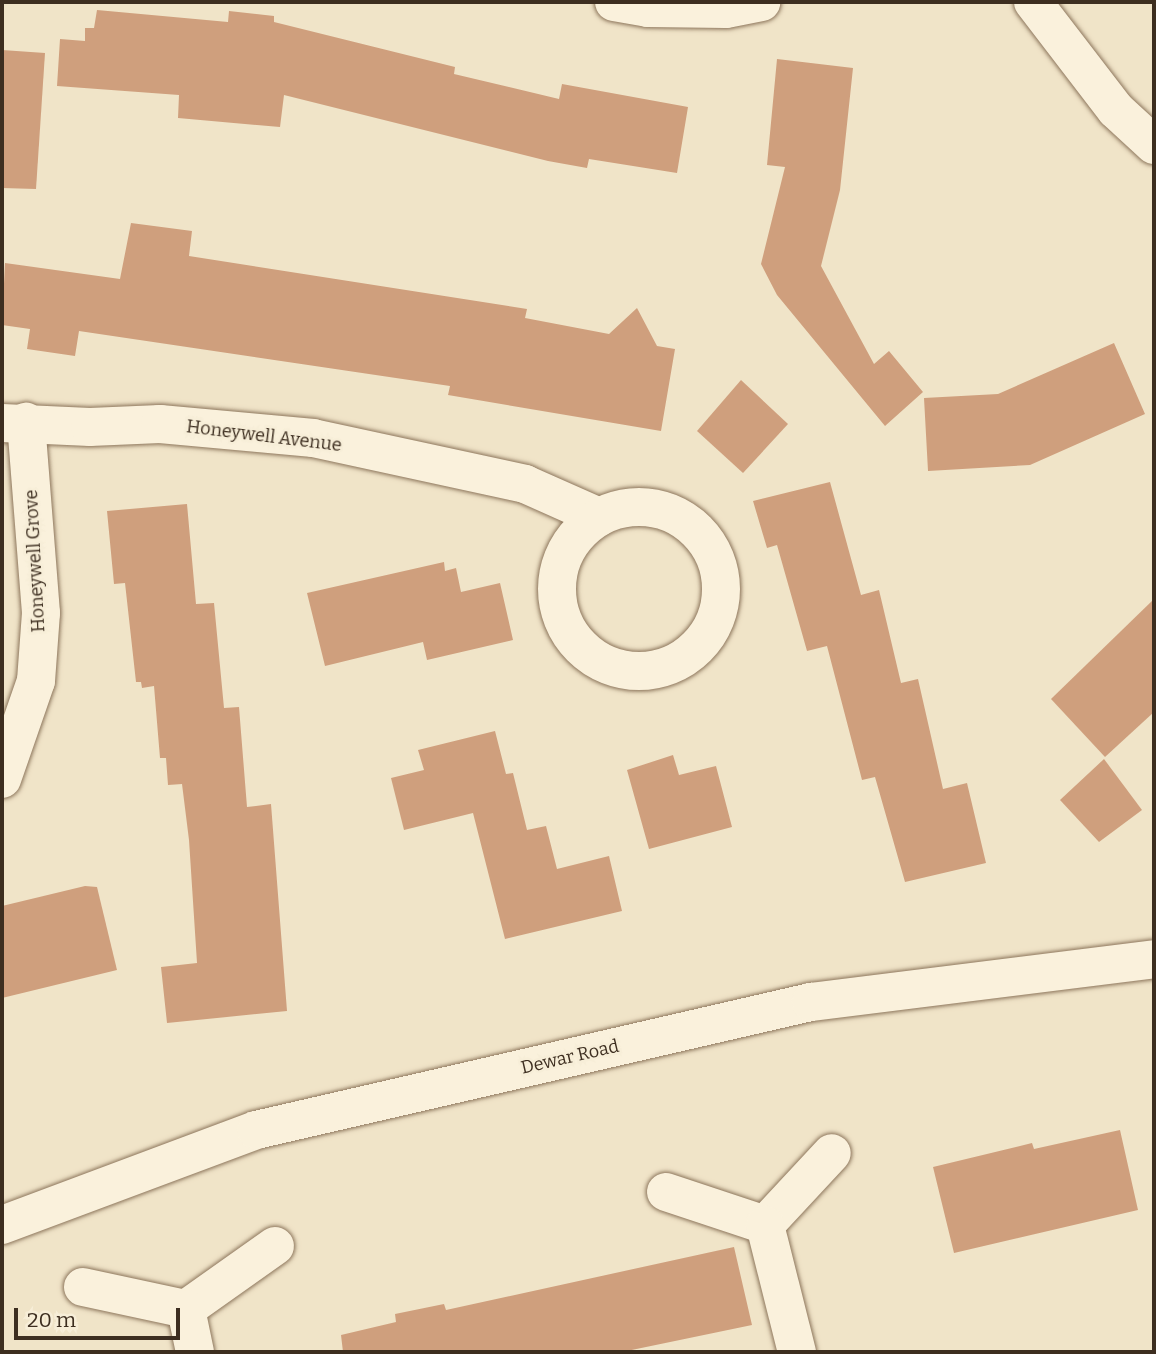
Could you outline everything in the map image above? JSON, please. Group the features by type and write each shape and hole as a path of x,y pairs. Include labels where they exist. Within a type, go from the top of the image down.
{"street":[{"path":"614,2 648,8 726,9 761,2"},
{"path":"1033,2 1116,110 1154,145"},
{"name":"Honeywell Avenue","path":"14,422 90,427 160,424 313,438 525,484 599,517"},
{"name":"Honeywell Grove","path":"2,779 36,681 41,612 14,422"},
{"path":"652,507 678,516 699,533 715,555 722,582 714,622 691,655 667,668 640,673 601,662 570,636 559,611 556,583 562,557 577,534 599,517 624,508 652,507"},
{"name":"Dewar Road","path":"2,1225 256,1130 770,1011 811,1002 1154,959"},
{"path":"765,1225 832,1153"},
{"path":"666,1192 765,1225"},
{"path":"765,1225 797,1352"},
{"path":"83,1287 186,1310 275,1246"},
{"path":"186,1310 195,1352"}],"building":[{"path":"97,10 228,22 229,11 274,16 274,22 455,67 454,74 559,99 562,84 688,107 677,173 589,159 587,168 548,161 284,95 280,127 178,118 179,95 57,86 60,39 85,41 85,28 94,28"},
{"path":"2,50 45,53 36,189 2,188"},
{"path":"777,59 853,68 840,190 821,266 874,364 889,351 923,392 885,426 777,295 761,264 785,167 767,165"},
{"path":"131,223 192,231 189,256 527,309 525,318 609,334 637,308 657,346 675,349 661,431 448,395 450,386 79,331 75,356 27,349 30,329 2,325 5,263 120,279"},
{"path":"1114,343 1145,414 1030,465 928,471 924,398 998,394"},
{"path":"741,380 788,424 743,473 697,431"},
{"path":"830,482 861,595 879,590 901,683 918,679 943,789 967,783 986,863 905,882 875,777 862,780 827,646 807,651 777,545 767,548 753,501"},
{"path":"187,504 196,604 214,603 224,708 239,707 247,807 271,804 287,1011 167,1023 161,967 197,963 189,840 182,784 168,785 166,758 160,758 154,686 142,688 141,682 136,682 125,583 114,584 107,511"},
{"path":"444,562 445,571 456,568 461,592 500,583 513,640 427,660 423,642 325,666 307,593"},
{"path":"1154,599 1154,712 1105,757 1051,699"},
{"path":"495,731 506,774 513,773 527,830 546,826 557,869 609,856 622,911 505,939 473,813 404,830 391,778 424,770 418,750"},
{"path":"673,755 679,775 716,766 732,827 649,849 627,770"},
{"path":"1104,759 1142,810 1099,842 1060,800"},
{"path":"85,886 97,887 117,970 2,998 2,906"},
{"path":"1120,1130 1138,1210 954,1253 933,1167 1032,1143 1034,1149"},
{"path":"734,1247 752,1325 622,1352 343,1352 341,1335 396,1322 395,1314 444,1304 446,1310"}]}
